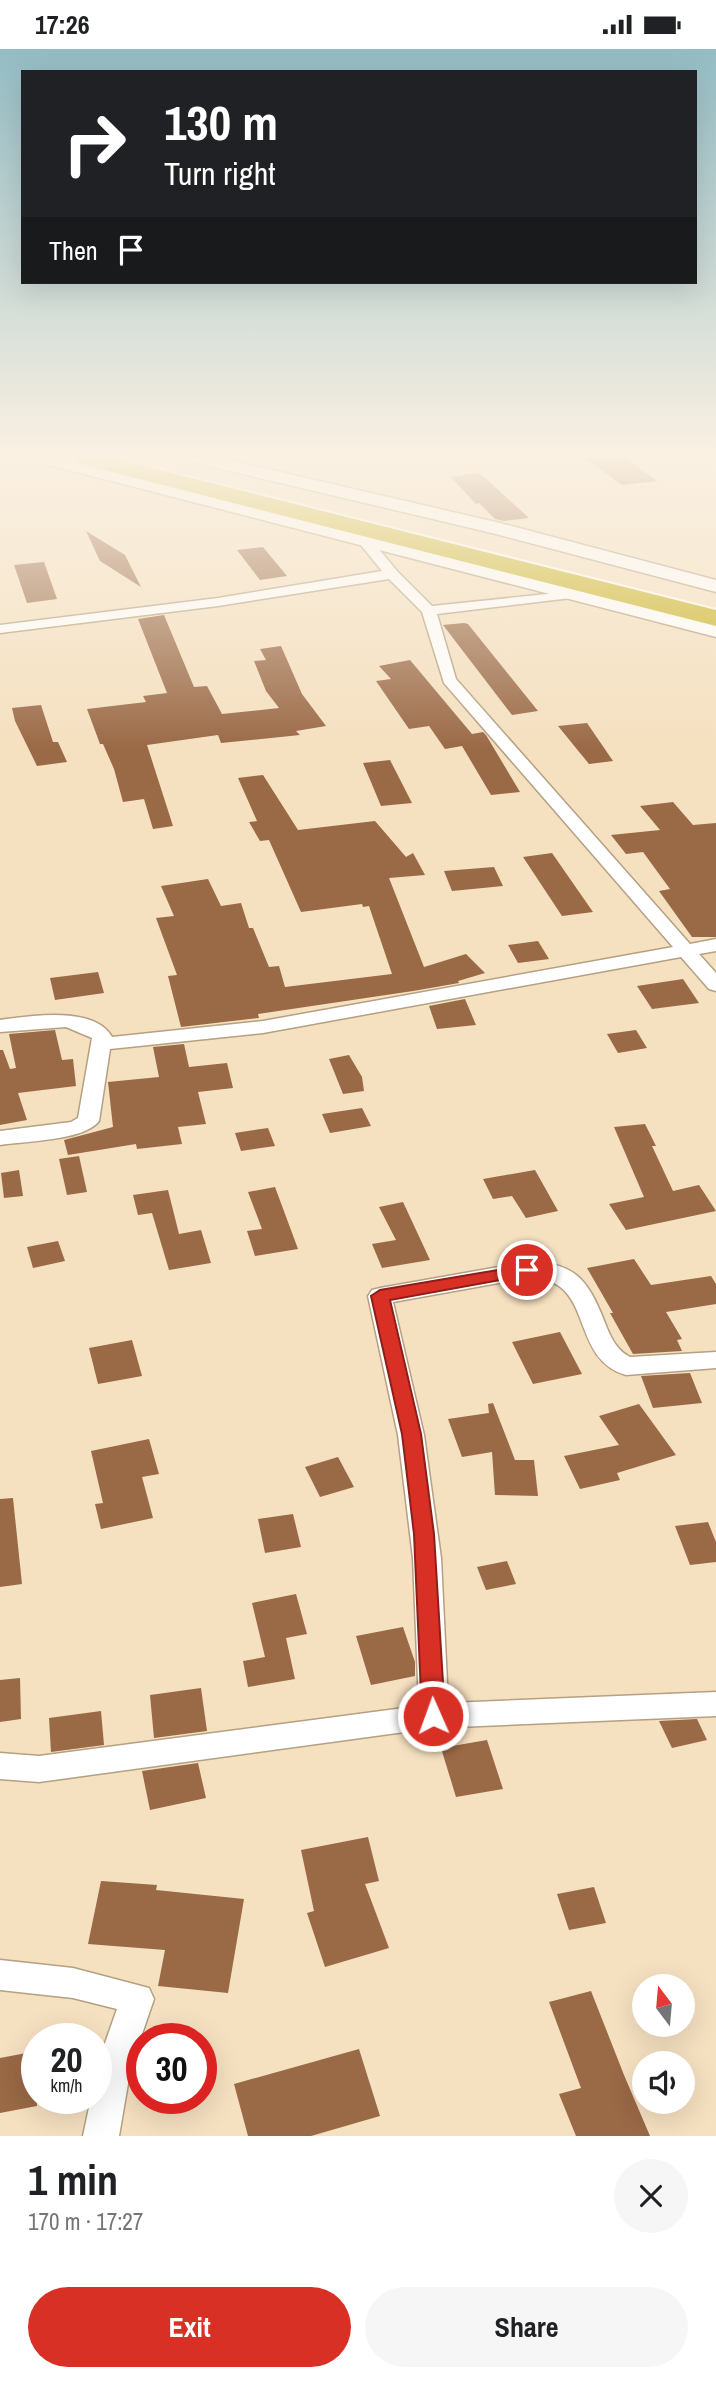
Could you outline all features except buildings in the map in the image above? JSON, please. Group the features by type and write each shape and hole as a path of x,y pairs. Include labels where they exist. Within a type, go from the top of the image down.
{"highway":[{"path":"468,555 716,618"},
{"path":"577,555 715,586"}],"street":[{"path":"377,555 429,611 449,680 716,985"},
{"path":"425,555 716,631"},
{"path":"600,555 715,586"},
{"path":"0,629 218,602 392,574"},
{"path":"429,611 571,594"},
{"path":"101,1044 263,1027 716,944"},
{"path":"0,1026 61,1019 83,1024 102,1036 88,1121 77,1128 0,1138"},
{"path":"433,1716 424,1531 411,1434 380,1296 527,1270 552,1270 571,1282 587,1304 608,1354 616,1363 626,1366 716,1360"},
{"path":"0,1766 40,1769 433,1716 716,1704"},
{"path":"0,1975 74,1983 138,1999 114,2066 101,2136"}],"route":[{"path":"433,1716 424,1534 411,1434 380,1296 527,1270"}]}
